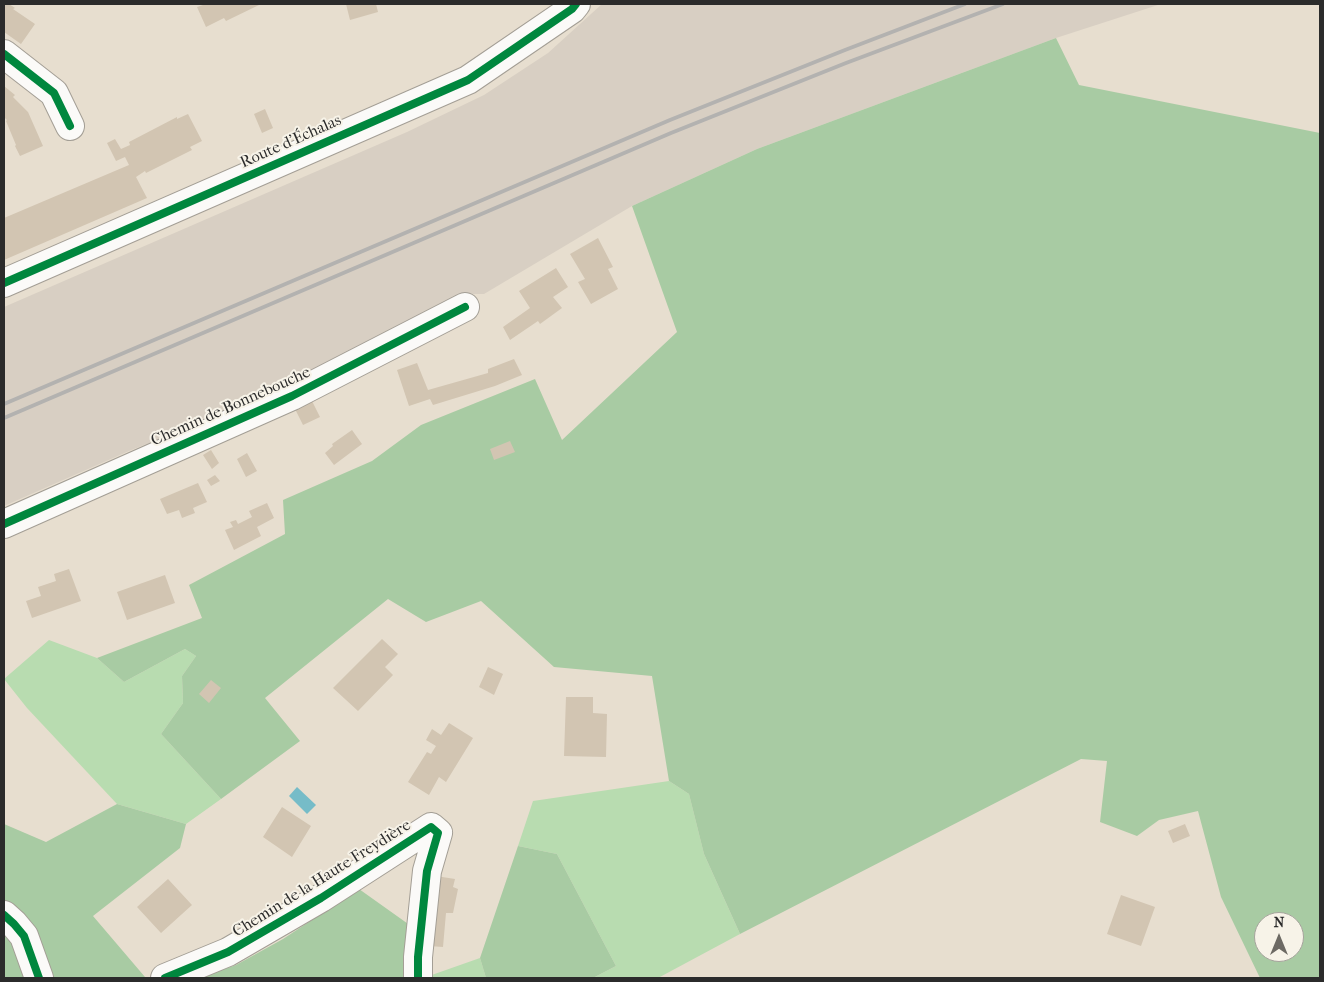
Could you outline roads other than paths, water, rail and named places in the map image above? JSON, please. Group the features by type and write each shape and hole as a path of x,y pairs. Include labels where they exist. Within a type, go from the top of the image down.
{"street":[{"name":"Route d'Échalas","path":"4,284 468,80 572,9 576,4"},
{"path":"4,54 54,93 70,126"},
{"name":"Chemin de Bonnebouche","path":"4,524 292,396 465,307"},
{"name":"Chemin de la Haute Freydière","path":"165,978 228,952 321,898 431,827 438,833 427,871 418,957 418,978"},
{"path":"4,915 24,936 39,978"}],"water":[{"path":"297,787 316,805 307,814 289,796"}],"railway":[{"path":"4,404 670,120 965,4"},
{"path":"4,418 671,133 846,63 1003,4"}]}
